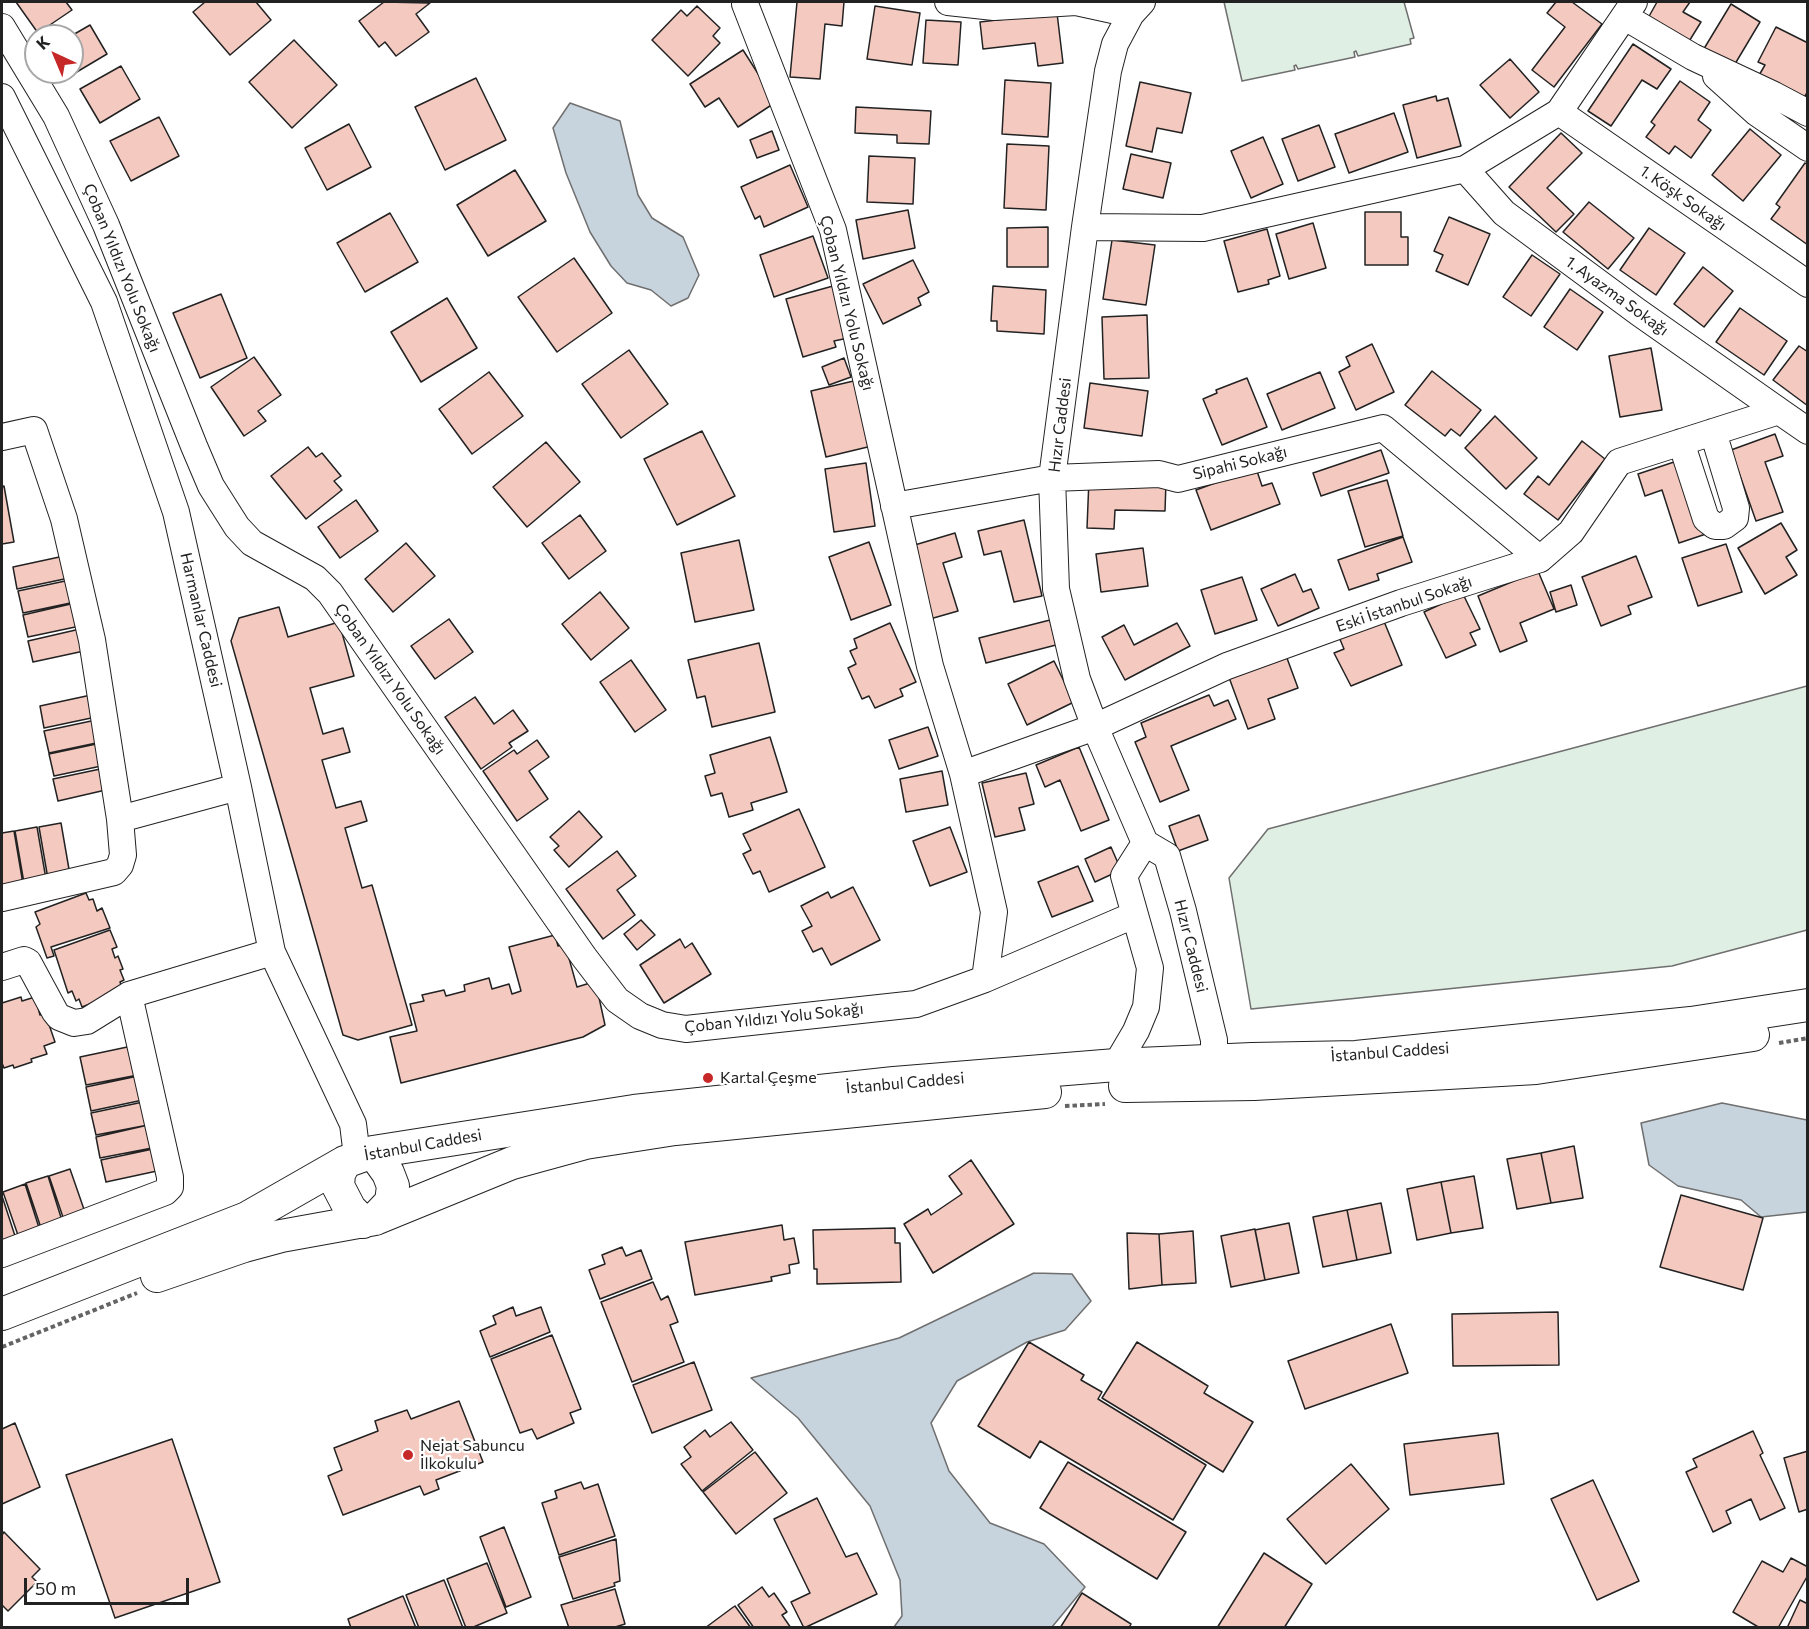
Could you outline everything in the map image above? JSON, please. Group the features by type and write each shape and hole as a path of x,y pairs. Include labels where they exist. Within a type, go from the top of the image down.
{"main road":[{"name":"İstanbul Caddesi","path":"2,1334 92,1299 244,1246 281,1236 369,1221 512,1163 585,1143 675,1129 1215,1073 1252,1059 1356,1057 1475,1046 1691,1023 1808,1005"},
{"name":"İstanbul Caddesi","path":"2,1314 246,1218 358,1157 499,1133 662,1108 894,1083 1116,1065 1215,1073 1254,1084 1536,1068 1808,1026"},
{"path":"499,1133 512,1163"},
{"path":"358,1157 388,1173 393,1186 391,1202 369,1221 350,1209 338,1186 339,1174 358,1157"}],"street":[{"name":"Çoban Yıldızı Yolu Sokağı","path":"745,2 832,230 930,666 963,774"},
{"path":"948,2 994,7 1076,2 1136,8"},
{"name":"Hızır Caddesi","path":"1136,8 1115,44 1108,71 1085,227 1052,478 1056,589 1077,679 1095,727 1145,843 1167,856 1183,911 1214,1040 1215,1073"},
{"path":"1085,227 1203,228 1465,169 1559,112 1630,9 1693,57 1757,113 1808,148"},
{"name":"Çoban Yıldızı Yolu Sokağı","path":"2,27 56,116 106,225 211,486 237,527 252,543 315,578 330,593 584,957 617,1000 640,1016 662,1025 686,1029 916,1004 985,979 1134,915"},
{"path":"1693,57 1808,112"},
{"name":"Harmanlar Caddesi","path":"3,105 104,302 176,512 238,787 272,952 353,1124 358,1157"},
{"name":"1. Köşk Sokağı","path":"1559,112 1808,284"},
{"name":"1. Ayazma Sokağı","path":"1465,169 1504,213 1638,312 1779,411"},
{"path":"1779,411 1808,431"},
{"name":"Eski İstanbul Sokağı","path":"963,774 1095,727 1227,666 1401,603 1540,559 1571,532 1619,462 1779,411"},
{"name":"Sipahi Sokağı","path":"894,506 1052,478 1159,474 1178,479 1383,428 1540,559"},
{"path":"2,437 34,430 64,519 92,640 120,819 123,855 120,865 114,872 2,898"},
{"path":"1681,442 1706,519 1715,526 1724,526 1735,518 1736,508 1713,432"},
{"path":"963,774 994,912 985,979"},
{"path":"120,819 238,787"},
{"path":"1116,1065 1136,1031 1146,1007 1150,968 1124,876 1145,843"},
{"path":"2,967 24,960 28,962 55,1012 66,1021 74,1023 87,1021 129,995 272,952"},
{"path":"2,1254 165,1192 170,1187 170,1177 129,995"}],"path":[{"path":"1772,1044 1808,1038"},
{"path":"1064,1106 1110,1104"},
{"path":"2,1347 145,1290"}],"green space":[{"path":"1224,2 1404,2 1414,38 1410,39 1411,44 1358,56 1356,51 1354,52 1355,57 1298,69 1296,65 1295,70 1242,81"},
{"path":"1807,686 1807,930 1672,966 1251,1009 1229,878 1268,829"}],"shaded area":[{"path":"570,103 620,121 638,195 652,218 683,237 699,275 688,298 671,306 651,290 627,283 611,266 590,232 566,173 553,128"},
{"path":"1722,1103 1807,1120 1807,1212 1761,1217 1741,1200 1678,1186 1649,1165 1641,1123"},
{"path":"1034,1273 1072,1274 1091,1301 1065,1330 1027,1342 957,1381 931,1423 949,1471 990,1523 1044,1544 1085,1587 1052,1627 894,1627 902,1616 900,1580 870,1506 798,1418 751,1378 899,1338"}],"building":[{"path":"16,2 66,2 72,10 51,24 32,24"},
{"path":"205,2 256,2 271,20 230,55 193,12"},
{"path":"384,2 430,3 416,14 429,32 396,56 385,42 379,47 359,21"},
{"path":"797,2 844,2 842,26 825,24 820,79 790,77"},
{"path":"1556,2 1572,2 1602,24 1554,87 1532,70 1565,27 1547,13"},
{"path":"1657,2 1690,2 1683,12 1701,22 1688,43 1647,20"},
{"path":"1731,4 1760,22 1732,69 1702,52"},
{"path":"697,6 720,28 713,36 720,43 688,76 652,40 681,10 687,16"},
{"path":"875,6 920,13 912,65 867,59"},
{"path":"1057,13 1063,63 1038,66 1035,43 983,49 980,22"},
{"path":"926,20 961,22 958,65 923,63"},
{"path":"90,25 107,54 84,68 84,28"},
{"path":"1776,27 1808,43 1808,91 1802,101 1758,77 1765,65 1758,62"},
{"path":"294,40 337,85 292,128 249,82"},
{"path":"1633,44 1671,69 1657,89 1642,80 1611,126 1588,111"},
{"path":"743,50 776,102 738,127 719,98 705,107 690,84"},
{"path":"1510,59 1539,92 1510,118 1480,85"},
{"path":"121,66 140,99 100,123 80,89"},
{"path":"476,78 506,140 445,170 415,107"},
{"path":"1005,80 1051,83 1048,137 1002,134"},
{"path":"1680,81 1710,102 1698,120 1711,130 1691,158 1675,146 1669,154 1646,137 1655,125 1651,122"},
{"path":"1140,82 1191,93 1182,133 1157,128 1152,152 1126,146"},
{"path":"1436,96 1437,101 1448,98 1461,146 1417,158 1403,105"},
{"path":"856,107 931,111 929,144 897,143 897,135 855,133"},
{"path":"1394,113 1408,152 1349,173 1335,134"},
{"path":"159,117 179,156 131,181 110,141"},
{"path":"349,124 371,167 327,190 305,148"},
{"path":"1319,125 1335,167 1298,181 1282,139"},
{"path":"1750,129 1781,155 1743,201 1712,175"},
{"path":"772,131 779,150 757,158 750,140"},
{"path":"1561,133 1582,153 1547,188 1574,214 1556,232 1509,187"},
{"path":"1263,137 1283,184 1251,198 1231,151"},
{"path":"1007,144 1049,146 1046,210 1004,208"},
{"path":"1131,154 1171,163 1163,198 1123,189"},
{"path":"869,156 915,158 913,204 867,202"},
{"path":"1805,163 1808,165 1808,245 1771,219 1780,207 1776,204"},
{"path":"790,165 808,207 764,227 760,216 755,219 741,187"},
{"path":"515,170 546,221 488,256 457,205"},
{"path":"1589,202 1634,238 1608,269 1563,232"},
{"path":"908,210 915,248 863,259 856,220"},
{"path":"1365,212 1401,212 1401,237 1408,237 1408,265 1365,265"},
{"path":"390,213 418,262 365,292 337,243"},
{"path":"1449,217 1490,234 1468,285 1436,271 1443,255 1434,251"},
{"path":"1313,223 1326,268 1289,279 1276,234"},
{"path":"1048,227 1048,267 1007,267 1007,228"},
{"path":"1649,228 1685,253 1656,295 1620,270"},
{"path":"1267,229 1280,276 1268,280 1269,284 1238,292 1224,241"},
{"path":"813,236 828,278 774,297 760,255"},
{"path":"1112,240 1155,245 1146,305 1103,299"},
{"path":"1532,255 1560,274 1531,316 1503,297"},
{"path":"574,258 612,313 557,352 518,297"},
{"path":"913,260 929,292 918,298 921,305 883,324 863,284"},
{"path":"1703,267 1733,291 1704,327 1674,304"},
{"path":"833,286 848,338 834,341 836,347 803,357 786,299"},
{"path":"993,286 1046,290 1044,334 997,331 997,321 991,321"},
{"path":"1570,289 1603,312 1577,350 1544,327"},
{"path":"221,294 247,358 200,378 173,313"},
{"path":"447,298 477,348 421,382 391,332"},
{"path":"1740,308 1787,341 1764,375 1716,342"},
{"path":"1147,315 1149,378 1104,379 1102,317"},
{"path":"1372,344 1394,392 1356,410 1339,372 1350,366 1346,357"},
{"path":"1799,346 1808,352 1808,406 1773,380"},
{"path":"1651,348 1662,410 1620,417 1609,356"},
{"path":"629,350 668,404 621,438 582,384"},
{"path":"254,357 281,395 258,411 266,421 244,436 211,387"},
{"path":"844,358 851,377 829,385 822,367"},
{"path":"1432,371 1481,410 1460,436 1451,429 1445,436 1405,405"},
{"path":"489,372 523,416 472,454 439,409"},
{"path":"1320,372 1335,408 1282,430 1267,394"},
{"path":"1247,378 1267,427 1222,445 1203,399 1217,393 1216,390"},
{"path":"862,379 876,445 826,457 811,391"},
{"path":"1090,383 1148,391 1142,436 1084,428"},
{"path":"1495,416 1537,458 1506,489 1465,448"},
{"path":"702,431 735,496 677,525 644,459"},
{"path":"1775,434 1783,456 1765,462 1783,512 1756,521 1731,450"},
{"path":"1582,441 1605,459 1558,520 1524,494 1538,476 1549,485"},
{"path":"546,442 580,482 527,527 493,487"},
{"path":"308,447 316,457 322,453 341,476 334,481 342,490 306,519 271,476"},
{"path":"1381,450 1389,473 1321,496 1313,473"},
{"path":"1683,459 1706,534 1679,543 1662,490 1645,496 1638,474"},
{"path":"866,463 875,526 834,532 825,469"},
{"path":"1256,468 1262,486 1272,483 1280,504 1211,530 1196,490"},
{"path":"1089,479 1166,482 1165,511 1115,510 1114,529 1087,528"},
{"path":"1387,480 1403,536 1365,547 1348,491"},
{"path":"4,486 14,542 2,544 2,487"},
{"path":"356,500 378,531 340,558 318,527"},
{"path":"580,515 606,551 569,579 542,543"},
{"path":"1024,520 1042,596 1014,602 1001,551 984,555 978,531"},
{"path":"1781,523 1797,550 1786,557 1797,575 1765,594 1738,548"},
{"path":"955,533 962,557 943,563 958,611 930,619 908,547"},
{"path":"1403,537 1412,562 1377,574 1379,580 1349,590 1338,560"},
{"path":"739,540 754,610 695,622 681,553"},
{"path":"869,542 891,605 851,620 829,557"},
{"path":"406,543 435,576 393,612 365,579"},
{"path":"1726,544 1742,592 1698,606 1682,558"},
{"path":"1143,548 1148,586 1101,592 1096,554"},
{"path":"64,556 69,578 17,589 13,567"},
{"path":"1636,556 1652,597 1628,606 1631,614 1601,626 1582,577"},
{"path":"1538,571 1554,609 1520,623 1527,641 1500,652 1478,596"},
{"path":"1295,574 1303,592 1311,589 1319,608 1278,626 1261,589"},
{"path":"1242,577 1257,620 1215,634 1201,590"},
{"path":"70,580 75,602 23,613 18,591"},
{"path":"1571,585 1577,605 1556,612 1550,592"},
{"path":"600,592 629,628 591,660 562,624"},
{"path":"1463,594 1480,629 1470,633 1476,645 1446,658 1424,612"},
{"path":"75,603 80,626 28,637 23,615"},
{"path":"279,607 288,637 339,622 354,676 310,688 323,734 343,728 350,752 322,760 336,808 361,801 367,821 345,828 362,888 372,885 412,1025 358,1040 343,1035 231,641 239,618"},
{"path":"449,619 473,652 435,679 411,646"},
{"path":"1383,619 1402,665 1351,686 1334,653 1344,649 1339,637"},
{"path":"1050,620 1056,645 986,663 979,638"},
{"path":"890,623 916,682 900,689 903,696 875,708 869,696 862,699 848,668 856,664 850,651 857,648 854,639"},
{"path":"1177,623 1190,646 1125,680 1102,637 1124,625 1134,645"},
{"path":"80,629 84,651 33,662 28,641"},
{"path":"759,643 775,712 712,727 705,696 697,698 688,660"},
{"path":"1284,650 1298,688 1268,699 1275,719 1248,729 1227,672"},
{"path":"631,660 666,710 635,732 600,682"},
{"path":"1054,661 1074,702 1027,725 1008,684"},
{"path":"91,695 96,717 44,728 40,706"},
{"path":"1209,695 1214,706 1228,700 1236,719 1171,746 1189,790 1160,802 1135,742 1146,737 1141,723"},
{"path":"475,697 494,724 513,710 528,731 509,743 512,747 481,769 445,717"},
{"path":"96,720 101,742 49,753 44,731"},
{"path":"928,727 938,756 899,769 889,740"},
{"path":"770,737 787,792 751,803 753,810 729,817 722,793 711,796 705,776 715,773 710,755"},
{"path":"537,740 549,757 529,771 548,799 517,821 483,771 514,750 517,754"},
{"path":"101,743 106,765 54,776 49,754"},
{"path":"1079,747 1109,820 1081,831 1060,780 1045,787 1036,765"},
{"path":"105,768 110,789 58,801 53,779"},
{"path":"942,771 948,805 906,812 900,779"},
{"path":"1026,773 1034,804 1019,808 1025,830 995,837 982,783"},
{"path":"799,809 825,867 769,892 760,871 753,874 743,854 751,850 743,834"},
{"path":"579,811 602,837 569,867 554,850 559,846 550,837"},
{"path":"1199,815 1208,840 1178,851 1169,826"},
{"path":"61,823 70,875 48,879 39,827"},
{"path":"37,827 46,879 24,883 15,831"},
{"path":"950,827 967,872 930,886 913,841"},
{"path":"14,831 23,884 2,887 2,833"},
{"path":"1111,847 1121,870 1095,882 1085,859"},
{"path":"617,851 636,876 617,890 635,915 603,939 566,889"},
{"path":"1078,866 1093,901 1052,917 1038,882"},
{"path":"853,887 880,940 831,965 822,948 813,952 802,931 812,926 801,906 828,892 831,898"},
{"path":"86,893 89,900 93,899 97,911 102,908 110,928 51,947 54,956 47,958 36,927 40,924 35,912"},
{"path":"641,920 655,935 637,950 624,934"},
{"path":"110,930 117,947 112,949 115,958 118,956 123,969 120,970 124,980 120,982 123,991 82,1007 79,999 76,1001 72,991 68,993 54,950"},
{"path":"555,935 558,946 565,944 577,987 590,983 598,993 605,1025 583,1037 401,1083 390,1037 417,1031 410,1004 424,1001 422,995 444,990 446,996 465,991 464,985 489,978 492,989 509,984 512,994 521,991 509,947"},
{"path":"680,939 685,948 692,943 711,974 664,1003 640,965"},
{"path":"21,997 22,1001 35,997 40,1015 45,1013 55,1042 44,1046 47,1054 31,1059 32,1062 14,1068 13,1065 4,1068 2,1063 2,1003"},
{"path":"132,1046 138,1075 86,1085 80,1057"},
{"path":"138,1076 143,1100 91,1111 86,1087"},
{"path":"143,1102 148,1125 96,1135 91,1113"},
{"path":"148,1125 152,1148 100,1158 96,1137"},
{"path":"1574,1146 1583,1198 1551,1203 1541,1153"},
{"path":"153,1149 157,1171 106,1182 101,1160"},
{"path":"1541,1153 1551,1203 1517,1209 1507,1159"},
{"path":"971,1160 1014,1224 933,1273 904,1224 928,1209 931,1215 962,1194 949,1176"},
{"path":"70,1169 87,1218 66,1226 49,1176"},
{"path":"48,1176 64,1227 43,1234 26,1183"},
{"path":"1474,1176 1483,1228 1451,1233 1441,1182"},
{"path":"1441,1182 1451,1233 1417,1240 1407,1189"},
{"path":"25,1184 41,1234 20,1241 3,1192"},
{"path":"1681,1195 1763,1218 1743,1290 1660,1267"},
{"path":"2,1196 17,1242 2,1247"},
{"path":"1381,1203 1391,1253 1357,1260 1347,1210"},
{"path":"1347,1210 1357,1260 1323,1267 1313,1217"},
{"path":"1289,1223 1299,1273 1265,1280 1255,1230"},
{"path":"782,1225 784,1240 794,1238 799,1263 789,1265 790,1273 771,1277 772,1281 695,1295 685,1242"},
{"path":"895,1228 895,1243 900,1243 901,1282 817,1284 817,1269 814,1269 813,1230"},
{"path":"1255,1229 1265,1280 1231,1287 1221,1236"},
{"path":"1193,1231 1196,1283 1162,1285 1159,1234"},
{"path":"1127,1233 1159,1234 1162,1285 1129,1289"},
{"path":"622,1247 626,1256 641,1250 652,1279 600,1299 589,1270 605,1264 602,1255"},
{"path":"653,1282 661,1300 668,1296 678,1322 670,1325 684,1362 632,1382 601,1302"},
{"path":"513,1307 516,1316 541,1307 550,1332 490,1357 480,1331 496,1324 493,1316"},
{"path":"1558,1312 1559,1365 1453,1366 1452,1314"},
{"path":"1391,1324 1408,1373 1305,1409 1288,1361"},
{"path":"552,1335 581,1409 570,1413 574,1423 537,1439 532,1429 520,1433 491,1359"},
{"path":"1029,1342 1084,1375 1081,1380 1102,1392 1098,1399 1206,1465 1173,1520 1040,1441 1030,1458 978,1426"},
{"path":"1137,1342 1208,1386 1204,1393 1253,1422 1223,1472 1102,1398"},
{"path":"694,1362 712,1410 652,1433 633,1385"},
{"name":"Nejat Sabuncu İlkokulu","path":"459,1401 483,1462 436,1480 439,1489 424,1495 420,1486 343,1515 328,1476 342,1470 334,1448 378,1431 375,1421 407,1410 411,1419"},
{"path":"731,1422 753,1450 702,1491 681,1464 691,1457 684,1447 705,1430 710,1437"},
{"path":"15,1423 40,1487 2,1504 2,1429"},
{"path":"1753,1431 1763,1453 1760,1455 1785,1508 1760,1520 1751,1499 1726,1511 1731,1523 1713,1532 1686,1472 1697,1467 1693,1459"},
{"path":"1498,1433 1504,1484 1410,1495 1404,1444"},
{"path":"172,1439 220,1582 115,1618 66,1475"},
{"path":"1808,1451 1808,1509 1799,1512 1784,1458"},
{"path":"755,1452 787,1493 736,1534 703,1492"},
{"path":"1068,1462 1186,1532 1157,1579 1040,1508"},
{"path":"1351,1464 1389,1509 1326,1564 1287,1519"},
{"path":"1593,1480 1639,1581 1597,1600 1551,1499"},
{"path":"581,1482 584,1489 598,1484 615,1536 559,1555 542,1503 557,1498 555,1491"},
{"path":"817,1498 846,1557 857,1553 877,1594 804,1628 791,1602 810,1593 774,1519"},
{"path":"504,1527 531,1597 506,1607 480,1537"},
{"path":"4,1532 40,1569 32,1577 37,1582 8,1611 2,1605 2,1535"},
{"path":"616,1539 620,1581 614,1583 615,1586 573,1599 559,1557"},
{"path":"1264,1553 1312,1584 1284,1628 1217,1628"},
{"path":"1791,1558 1808,1567 1808,1575 1778,1628 1760,1628 1733,1612 1762,1561 1783,1572"},
{"path":"487,1563 507,1613 466,1628 447,1579"},
{"path":"444,1580 463,1628 419,1628 406,1595"},
{"path":"762,1587 769,1597 774,1593 787,1612 782,1615 791,1628 754,1628 738,1605"},
{"path":"615,1589 625,1624 612,1628 569,1628 561,1605"},
{"path":"1082,1593 1131,1624 1129,1628 1060,1628"},
{"path":"403,1596 416,1628 351,1628 348,1619"},
{"path":"1800,1600 1808,1604 1808,1628 1787,1628"},
{"path":"735,1606 751,1628 705,1628 732,1608"}],"place":[{"name":"Kartal Çeşme","path":"708,1078"},
{"name":"Nejat Sabuncu İlkokulu","path":"408,1455"}]}
